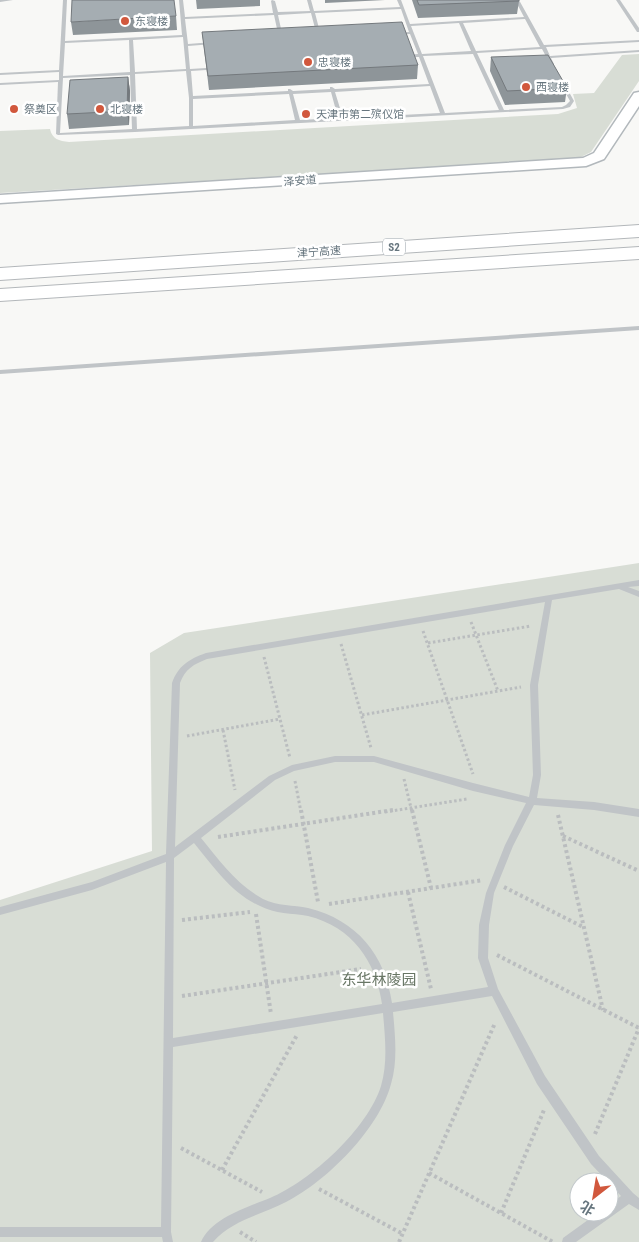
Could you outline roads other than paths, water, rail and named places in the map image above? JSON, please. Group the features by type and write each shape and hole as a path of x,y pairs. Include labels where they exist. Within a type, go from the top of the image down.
{"highway":[{"path":"474,241 639,221"},
{"name":"津宁高速","path":"0,295 150,274 474,241 639,231"},
{"name":"津宁高速","path":"0,274 150,274 639,254"}],"street":[{"name":"泽安道","path":"0,199 586,162 599,156 639,96"}],"lane":[{"path":"0,0 11,0"},
{"path":"65,0 58,134 563,108 571,104 570,98 517,0"},
{"path":"181,0 189,70 191,128"},
{"path":"276,0 276,14 281,41"},
{"path":"309,0 320,39"},
{"path":"399,0 443,114"},
{"path":"618,0 639,31"},
{"path":"182,18 402,8"},
{"path":"409,24 527,18"},
{"path":"460,22 502,111"},
{"path":"393,34 412,33"},
{"path":"63,42 184,36"},
{"path":"310,38 320,39 329,37"},
{"path":"131,39 135,131"},
{"path":"271,40 291,39"},
{"path":"408,56 639,41"},
{"path":"185,45 223,42"},
{"path":"548,57 639,51"},
{"path":"0,84 206,69"},
{"path":"0,74 61,71"},
{"path":"331,83 341,120"},
{"path":"191,98 432,85"},
{"path":"289,86 298,122"},
{"path":"0,372 639,328"},
{"path":"0,1232 167,1237 170,856 176,683 180,672 186,664 206,656 639,584"},
{"path":"620,587 639,594"},
{"path":"549,599 534,685 537,775 532,801 495,880 484,925 483,958 494,992 550,1094 588,1151 628,1197 639,1205"},
{"path":"0,911 92,886 170,856 272,778 292,768 335,759 374,759 492,792 532,801 594,806 639,813"},
{"path":"199,834 215,861 247,894 258,902 281,908 305,911 333,921 352,934 367,948 377,966 385,988 388,1010 390,1068 386,1087 378,1108 342,1151 308,1183 282,1198 254,1209 225,1224 215,1230 206,1242"},
{"path":"169,1043 494,992"},
{"path":"619,1204 628,1197"},
{"path":"567,1242 594,1222"}],"place":[{"name":"东寝楼","path":"125,21"},
{"name":"忠寝楼","path":"308,62"},
{"name":"西寝楼","path":"526,87"},
{"name":"祭奠区","path":"14,109"},
{"name":"北寝楼","path":"100,109"},
{"name":"天津市第二殡仪馆","path":"306,114"}],"park label":[{"name":"东华林陵园","path":"379,980"}]}
